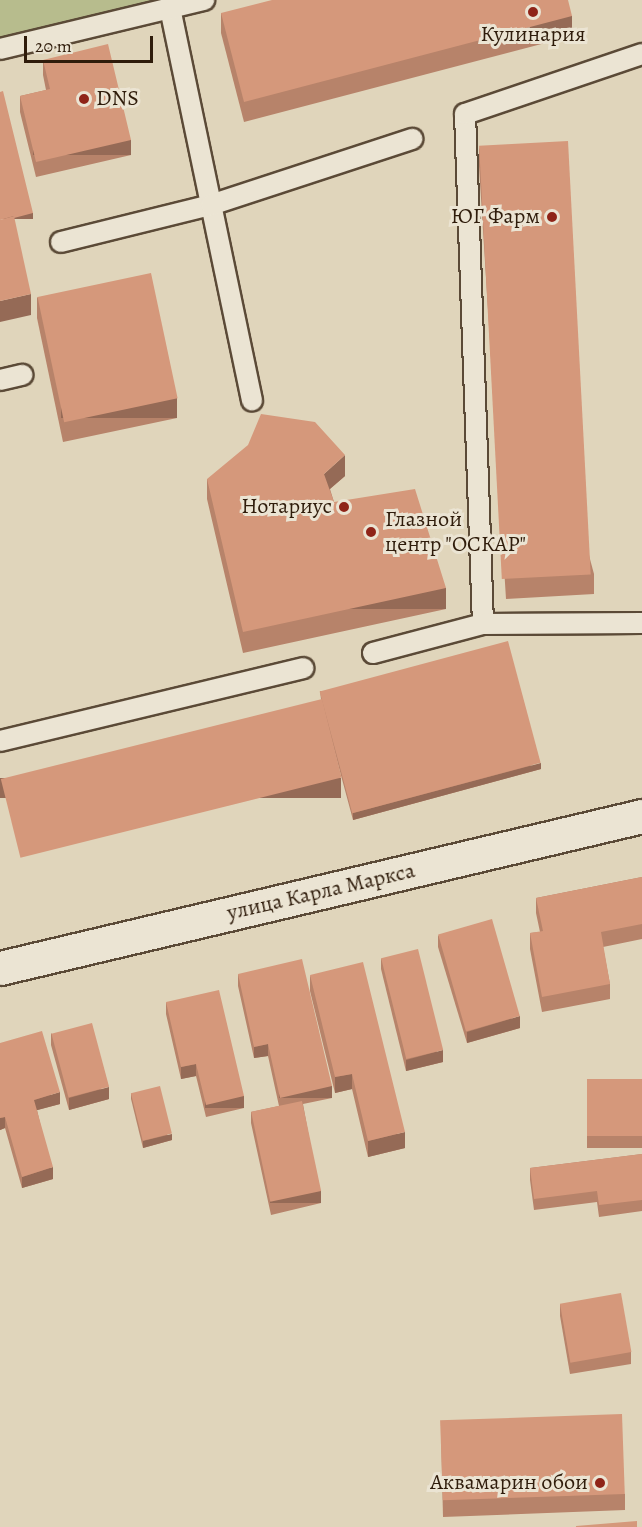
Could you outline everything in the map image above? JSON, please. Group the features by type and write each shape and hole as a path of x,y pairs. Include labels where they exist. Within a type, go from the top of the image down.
{"street":[{"name":"улица Карла Маркса","path":"0,968 642,816"}],"lane":[{"path":"0,49 204,0"},
{"path":"170,8 252,401"},
{"path":"483,624 465,114 642,54"},
{"path":"61,242 211,205 412,139"},
{"path":"0,380 22,375"},
{"path":"373,653 483,624 642,623"},
{"path":"0,741 303,668"}],"green space":[{"path":"0,0 158,0 0,38"}],"building":[{"path":"272,0 568,0 572,16 244,102 221,13"},
{"path":"108,44 131,140 36,162 20,96 50,89 43,60"},
{"path":"3,91 33,213 0,220 0,92"},
{"path":"568,141 591,574 502,579 479,146"},
{"path":"14,216 31,294 0,301 0,220"},
{"path":"151,273 178,398 64,422 38,297"},
{"path":"261,414 315,422 345,455 324,474 334,502 415,489 446,588 243,632 207,479 248,445"},
{"path":"508,641 541,763 352,813 320,691"},
{"path":"322,699 342,778 20,858 1,779"},
{"path":"642,877 642,924 601,932 610,984 542,997 530,933 543,931 536,898"},
{"path":"492,919 520,1016 466,1032 438,934"},
{"path":"418,949 443,1050 406,1059 381,958"},
{"path":"302,959 332,1086 280,1098 268,1044 254,1047 238,974"},
{"path":"363,962 405,1132 368,1141 352,1074 335,1077 310,975"},
{"path":"219,990 244,1096 206,1105 196,1064 181,1067 166,1002"},
{"path":"92,1023 109,1087 69,1098 51,1034"},
{"path":"42,1031 60,1092 34,1100 53,1167 22,1177 5,1117 0,1118 0,1043"},
{"path":"587,1079 642,1079 642,1136 587,1136"},
{"path":"160,1086 172,1134 143,1141 131,1093"},
{"path":"302,1101 321,1191 270,1202 251,1112"},
{"path":"642,1154 642,1200 599,1205 597,1191 534,1199 530,1168"},
{"path":"621,1293 631,1352 570,1363 560,1304"},
{"path":"622,1414 625,1494 443,1500 440,1420"},
{"path":"637,1521 637,1527 576,1527 576,1526"}],"place":[{"name":"Кулинария","path":"533,12"},
{"name":"DNS","path":"84,99"},
{"name":"ЮГ Фарм","path":"552,217"},
{"name":"Нотариус","path":"344,507"},
{"name":"Глазной центр \"ОСКАР\"","path":"371,532"},
{"name":"Аквамарин обои","path":"600,1483"}]}
